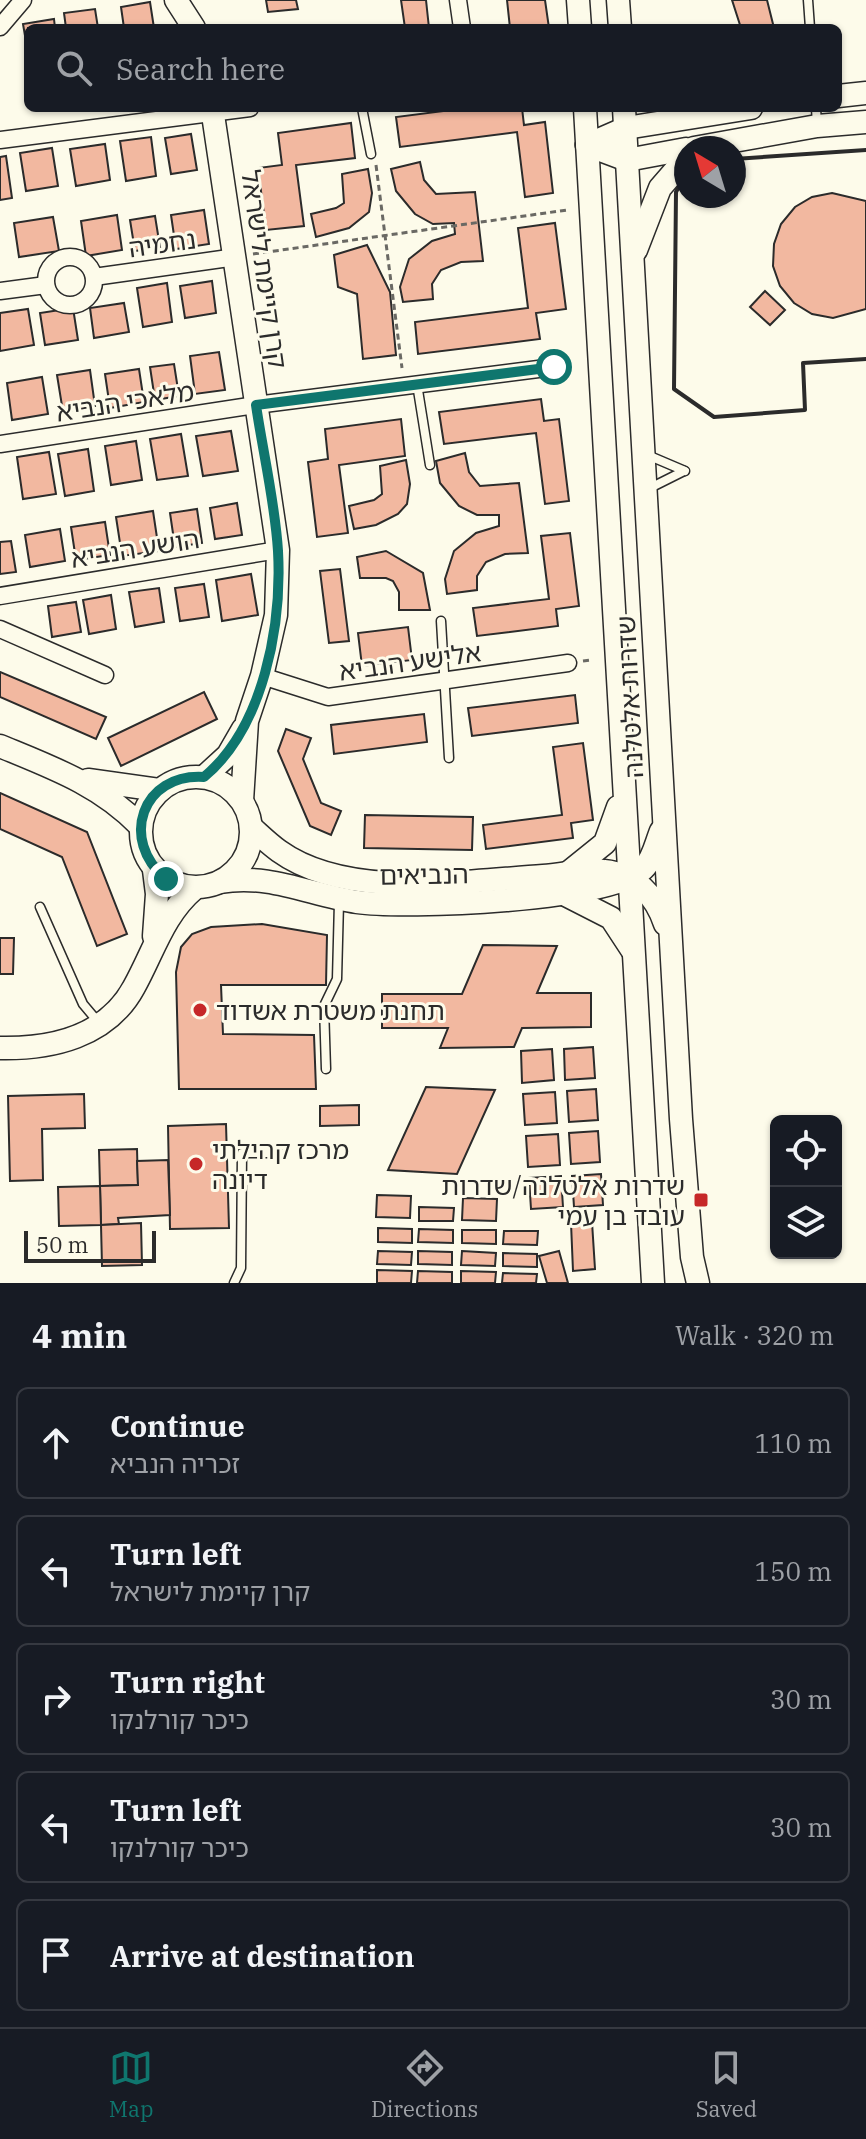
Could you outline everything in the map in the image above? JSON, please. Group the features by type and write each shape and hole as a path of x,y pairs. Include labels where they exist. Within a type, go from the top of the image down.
{"street":[{"path":"0,27 23,0"},
{"path":"176,0 191,24"},
{"path":"458,0 461,24"},
{"path":"578,0 580,24"},
{"path":"618,0 620,24"},
{"path":"842,96 866,93"},
{"path":"0,140 205,112"},
{"name":"קרן קיימת לישראל","path":"204,777 228,755 247,721 262,676 276,615 278,550 212,112"},
{"name":"שדרות אלטלנה","path":"585,112 653,1283"},
{"path":"697,112 709,115"},
{"path":"587,145 625,118 727,112"},
{"path":"742,136 816,117 866,122"},
{"name":"שדרות אלטלנה","path":"625,118 682,1135 692,1257 698,1283"},
{"path":"587,145 627,160 674,151"},
{"path":"633,259 660,188 674,172"},
{"path":"66,257 87,264 94,277 92,292 74,305 59,303 46,285 48,270 66,257"},
{"name":"נחמיה","path":"94,277 236,257"},
{"path":"0,291 46,285"},
{"name":"מלאכי הנביא","path":"0,444 256,405 554,367"},
{"name":"הושע הנביא","path":"0,596 278,550"},
{"path":"0,629 105,675"},
{"name":"אלישע הנביא","path":"262,676 328,697 568,663"},
{"name":"קרן קיימת לישראל","path":"242,801 241,769 247,721"},
{"path":"0,746 79,778 106,795 140,826"},
{"path":"204,777 219,781 242,801 251,827 247,853 241,865 220,882 195,888 180,886 154,870 145,857 140,826 144,812 159,790 181,778 204,777"},
{"path":"79,778 159,790"},
{"path":"622,784 612,830 605,843 563,884 611,918 635,956"},
{"path":"664,822 649,862 629,879 653,898 671,942"},
{"name":"הנביאים","path":"251,827 278,851 327,872 420,883 563,884 604,888 629,879"},
{"path":"153,944 157,894 154,870"},
{"name":"הנביאים","path":"220,882 257,878 339,899 415,906 563,884"},
{"path":"0,1048 64,1043 100,1024 133,989 153,944 178,902 195,888"}],"lane":[{"path":"808,0 810,24"},
{"path":"363,112 371,154"},
{"path":"410,385 430,465"},
{"path":"644,454 685,471 646,491"},
{"path":"441,621 449,758"},
{"path":"326,1069 324,1006 337,979 339,899 327,872"},
{"path":"40,907 83,1004 100,1024"},
{"path":"234,1283 241,1268 242,1153 281,1153"}],"path":[{"path":"371,154 374,153 410,385"},
{"path":"236,257 567,210"}],"building":[{"path":"266,0 296,0 298,9 268,12"},
{"path":"401,0 426,0 429,24 404,24"},
{"path":"507,0 545,0 548,24 510,24"},
{"path":"732,0 767,0 773,24 740,24"},
{"path":"150,2 153,24 123,24 121,7"},
{"path":"95,9 97,24 65,24 64,13"},
{"path":"54,19 55,24 24,24 24,30 23,24"},
{"path":"435,112 522,112 524,125 545,122 553,193 525,197 517,132 400,147 396,117"},
{"path":"351,123 355,158 296,165 304,226 266,230 258,168 282,165 278,133"},
{"path":"191,134 197,170 171,174 165,138"},
{"path":"151,137 156,176 126,181 120,141"},
{"path":"105,144 110,180 76,186 70,149"},
{"path":"52,148 58,186 26,191 20,153"},
{"path":"6,156 12,198 0,200 0,157"},
{"path":"420,162 424,180 436,194 475,192 483,261 461,262 441,270 432,284 433,299 403,302 400,287 409,259 432,241 455,234 454,223 433,224 415,214 396,191 391,169"},
{"path":"368,169 372,193 369,212 349,228 316,237 311,214 344,203 342,174"},
{"path":"832,193 866,201 866,309 833,318 812,314 794,303 780,286 773,266 774,244 781,224 795,207 812,197"},
{"path":"204,210 209,244 176,249 171,215"},
{"path":"117,215 122,250 86,256 81,221"},
{"path":"155,216 160,247 135,251 130,220"},
{"path":"53,217 59,251 19,257 14,223"},
{"path":"555,223 566,309 536,313 540,339 418,354 415,322 528,308 518,228"},
{"path":"367,245 390,292 396,355 363,359 357,294 338,287 334,255"},
{"path":"212,281 216,313 185,318 180,286"},
{"path":"167,283 172,322 143,327 137,288"},
{"path":"765,291 785,310 770,325 750,307"},
{"path":"124,303 129,332 94,338 90,308"},
{"path":"73,308 78,340 45,345 40,313"},
{"path":"28,309 34,345 0,351 0,313"},
{"path":"219,352 225,390 195,394 190,356"},
{"path":"174,364 179,396 155,400 150,367"},
{"path":"139,369 144,402 110,408 105,374"},
{"path":"90,370 95,406 63,412 57,375"},
{"path":"42,377 48,414 12,420 7,383"},
{"path":"541,399 544,421 559,419 569,501 545,504 536,433 444,444 439,412"},
{"path":"401,419 405,456 339,465 348,533 317,537 308,462 328,459 325,429"},
{"path":"231,431 238,471 203,476 196,436"},
{"path":"181,434 188,476 157,480 150,439"},
{"path":"136,441 142,480 111,485 105,446"},
{"path":"88,449 94,491 65,496 58,454"},
{"path":"49,452 56,494 23,499 17,457"},
{"path":"465,453 469,472 480,486 519,483 528,553 505,554 486,562 477,576 477,590 447,594 445,579 454,551 476,533 499,526 499,515 477,515 459,506 440,483 436,461"},
{"path":"406,460 410,484 407,504 398,514 376,525 354,529 349,506 374,500 382,494 380,466"},
{"path":"237,503 242,535 215,539 210,508"},
{"path":"197,509 202,543 175,547 170,513"},
{"path":"153,511 159,551 122,556 116,517"},
{"path":"105,522 110,555 76,560 71,527"},
{"path":"60,529 65,561 30,567 25,535"},
{"path":"570,533 579,606 556,609 558,626 477,636 473,608 549,599 541,536"},
{"path":"11,541 16,572 0,574 0,542"},
{"path":"386,551 423,573 430,610 399,610 399,592 393,581 360,578 357,557"},
{"path":"340,569 349,641 329,643 320,571"},
{"path":"251,574 258,615 222,621 216,580"},
{"path":"204,584 209,617 180,621 175,588"},
{"path":"159,588 164,622 135,627 129,592"},
{"path":"111,595 116,629 89,634 83,600"},
{"path":"76,602 81,632 52,637 48,606"},
{"path":"408,627 412,660 362,666 358,633"},
{"path":"0,672 106,717 96,739 0,697"},
{"path":"204,692 217,719 121,766 108,738"},
{"path":"575,695 578,723 472,736 468,708"},
{"path":"424,714 427,742 334,754 331,725"},
{"path":"286,729 311,738 303,759 321,803 341,811 331,835 310,826 278,751"},
{"path":"583,743 593,820 571,823 573,838 486,849 483,825 562,815 553,747"},
{"path":"0,793 87,832 127,934 97,946 62,857 0,829"},
{"path":"365,815 473,817 472,850 364,848"},
{"name":"תחנת משטרת אשדוד","path":"262,924 327,935 326,985 221,985 223,1034 314,1035 316,1089 179,1089 176,972 181,947 192,934 211,927"},
{"path":"0,938 14,938 13,974 0,974"},
{"path":"483,945 557,946 537,993 591,993 591,1027 522,1028 514,1047 440,1048 448,1028 382,1028 382,994 462,994"},
{"path":"593,1047 595,1078 565,1080 564,1049"},
{"path":"552,1049 554,1080 522,1083 521,1051"},
{"path":"426,1087 495,1090 457,1174 388,1170"},
{"path":"596,1089 598,1120 569,1122 567,1091"},
{"path":"555,1092 557,1123 525,1125 523,1094"},
{"path":"84,1094 85,1128 42,1129 43,1180 10,1181 8,1096"},
{"path":"359,1105 359,1125 320,1126 320,1106"},
{"path":"226,1124 229,1228 170,1229 168,1126"},
{"path":"598,1131 600,1162 571,1164 569,1133"},
{"path":"558,1134 560,1165 528,1167 526,1136"},
{"path":"137,1149 138,1185 100,1186 99,1150"},
{"path":"168,1160 170,1215 118,1218 119,1224 101,1225 100,1186 138,1185 137,1161"},
{"path":"601,1174 603,1205 574,1207 572,1176"},
{"path":"561,1176 563,1207 531,1209 529,1178"},
{"path":"100,1186 101,1225 59,1226 58,1187"},
{"path":"377,1195 411,1196 410,1218 376,1217"},
{"path":"463,1198 497,1199 496,1221 462,1220"},
{"path":"419,1207 454,1208 453,1221 419,1221"},
{"path":"592,1222 595,1269 573,1271 571,1223"},
{"path":"141,1223 142,1265 102,1266 101,1225"},
{"path":"378,1228 412,1229 412,1243 378,1242"},
{"path":"419,1229 453,1230 453,1243 418,1242"},
{"path":"462,1230 496,1230 496,1244 462,1243"},
{"path":"504,1231 538,1231 537,1245 503,1244"},
{"path":"378,1251 412,1252 411,1265 377,1264"},
{"path":"418,1251 452,1252 452,1265 418,1264"},
{"path":"462,1251 496,1253 495,1266 461,1265"},
{"path":"559,1251 568,1283 547,1283 539,1256"},
{"path":"503,1253 537,1254 537,1267 503,1266"},
{"path":"377,1270 412,1271 411,1283 377,1283"},
{"path":"418,1271 452,1272 452,1283 417,1283"},
{"path":"461,1271 496,1272 495,1283 461,1283"},
{"path":"503,1273 537,1274 536,1283 502,1283"}],"wall":[{"path":"746,158 866,150"},
{"path":"676,208 674,389 714,417 805,410 803,363 866,359"}],"place":[{"name":"תחנת משטרת אשדוד","path":"200,1010"},
{"name":"מרכז קהילתי דיונה","path":"196,1164"},
{"name":"שדרות אלטלנה/שדרות עובד בן עמי","path":"701,1200"}],"route":[{"path":"166,879 154,870 145,857 140,826 144,812 159,790 181,778 204,777 228,755 247,721 262,676 276,615 278,550 256,405 554,367"}]}
